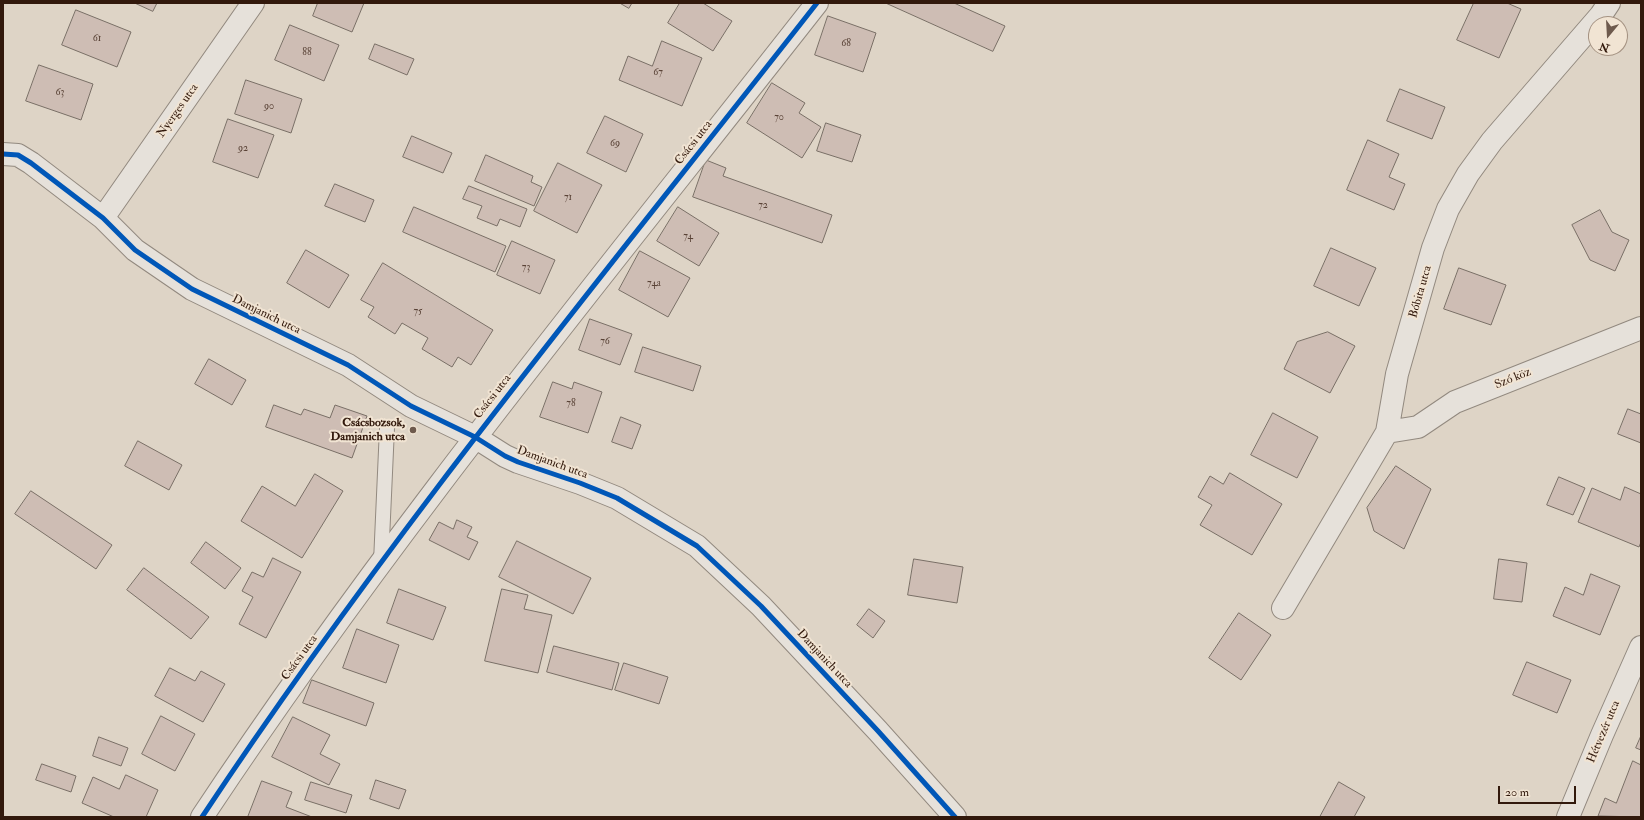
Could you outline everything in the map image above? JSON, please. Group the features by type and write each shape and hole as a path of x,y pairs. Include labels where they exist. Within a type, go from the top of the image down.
{"street":[{"name":"Nyerges utca","path":"103,218 253,3"},
{"name":"Csácsi utca","path":"202,817 265,723 381,562 475,438 817,3"},
{"name":"Bóbita utca","path":"1283,608 1387,432 1397,374 1433,248 1448,209 1468,174 1492,140 1601,15 1609,3"},
{"name":"Damjanich utca","path":"3,154 18,155 31,163 103,218 135,250 192,289 348,365 411,406 475,438 518,462 580,483 617,498 697,546 761,606 878,731 955,817"},
{"name":"Szó köz","path":"1387,432 1418,427 1455,402 1641,328"},
{"name":"Hétvezér utca","path":"1568,817 1641,647"}],"lane":[{"path":"381,562 387,428"}],"building":[{"path":"135,3 157,3 153,11"},
{"path":"318,3 364,3 352,32 313,16"},
{"path":"620,3 632,3 629,8"},
{"path":"680,3 703,3 732,21 713,51 668,23"},
{"path":"886,3 954,3 1005,26 993,51"},
{"path":"1474,3 1507,3 1521,9 1499,58 1457,40"},
{"path":"76,10 131,32 117,67 62,45"},
{"path":"828,16 876,33 863,72 815,55"},
{"path":"290,25 339,45 324,81 275,60"},
{"path":"662,41 702,58 682,106 619,80 628,56 652,66"},
{"path":"375,44 414,59 407,75 369,59"},
{"path":"39,65 93,84 81,120 26,101"},
{"path":"246,80 302,99 291,133 235,114"},
{"path":"772,83 805,103 799,113 821,127 802,158 747,123"},
{"path":"1400,89 1445,107 1432,139 1387,121"},
{"path":"605,116 643,134 626,172 587,153"},
{"path":"228,119 274,135 258,178 213,162"},
{"path":"826,123 861,135 852,162 817,151"},
{"path":"412,136 452,153 443,173 403,157"},
{"path":"1368,140 1399,154 1389,177 1405,184 1394,210 1347,190"},
{"path":"486,155 533,176 531,182 542,187 534,206 475,181"},
{"path":"706,160 726,168 723,176 832,215 822,243 693,197"},
{"path":"558,163 602,185 577,233 534,211"},
{"path":"335,184 374,200 365,222 325,206"},
{"path":"469,186 527,209 520,227 500,219 497,226 477,218 482,206 463,199"},
{"path":"414,207 506,246 495,272 403,232"},
{"path":"678,207 719,233 699,266 657,241"},
{"path":"1600,210 1612,232 1629,240 1615,271 1590,260 1572,225"},
{"path":"512,241 555,260 540,294 497,275"},
{"path":"1331,248 1376,268 1359,306 1314,286"},
{"path":"306,250 349,275 329,308 287,283"},
{"path":"640,251 690,278 668,317 619,290"},
{"path":"383,263 493,330 471,365 458,357 452,367 422,349 428,338 402,323 395,334 368,317 374,307 361,300"},
{"path":"1459,268 1506,285 1491,325 1444,309"},
{"path":"590,319 632,334 620,365 579,350"},
{"path":"1328,332 1355,346 1330,393 1284,369 1297,342"},
{"path":"643,347 701,366 693,391 635,372"},
{"path":"209,359 246,380 232,405 195,384"},
{"path":"553,382 572,389 574,382 602,392 588,433 540,417"},
{"path":"274,405 301,415 304,409 330,418 335,405 367,416 352,458 266,427"},
{"path":"1628,409 1641,414 1641,443 1618,434"},
{"path":"1273,413 1318,437 1297,478 1251,455"},
{"path":"621,417 641,425 632,449 612,442"},
{"path":"138,441 182,465 169,490 125,466"},
{"path":"1396,466 1431,489 1404,549 1374,531 1367,508"},
{"path":"1230,473 1282,504 1252,555 1200,525 1212,505 1198,497 1210,476 1223,484"},
{"path":"315,474 343,491 302,558 241,521 262,486 295,506"},
{"path":"1559,477 1585,488 1573,515 1547,505"},
{"path":"1625,487 1641,494 1641,542 1639,547 1578,522 1592,488 1620,500"},
{"path":"31,491 112,545 96,569 15,514"},
{"path":"457,520 472,527 467,537 478,542 469,560 429,540 439,522 453,529"},
{"path":"517,541 591,578 573,614 499,577"},
{"path":"206,542 241,568 225,589 191,563"},
{"path":"273,558 301,572 266,638 239,624 253,597 242,591 252,572 263,577"},
{"path":"914,559 963,567 957,603 908,595"},
{"path":"1499,559 1527,563 1522,602 1494,599"},
{"path":"144,568 209,617 191,639 127,590"},
{"path":"1591,574 1620,586 1600,635 1553,616 1565,587 1583,595"},
{"path":"399,589 446,607 433,640 387,623"},
{"path":"502,589 528,595 524,609 552,615 538,673 485,661"},
{"path":"869,609 885,621 873,638 857,625"},
{"path":"1239,613 1271,635 1241,680 1209,658"},
{"path":"357,629 399,645 386,683 343,668"},
{"path":"554,646 619,663 612,690 547,672"},
{"path":"1527,662 1571,680 1557,713 1513,695"},
{"path":"624,663 668,677 659,704 615,690"},
{"path":"170,668 195,681 201,671 225,684 203,722 155,696"},
{"path":"312,680 374,703 366,726 303,703"},
{"path":"161,716 195,734 175,771 142,754"},
{"path":"293,717 330,735 320,754 340,764 329,785 272,757"},
{"path":"1641,736 1641,750 1636,748"},
{"path":"99,737 128,748 121,766 93,756"},
{"path":"1633,761 1641,765 1641,817 1598,816 1605,798 1616,803"},
{"path":"42,764 76,776 71,792 36,780"},
{"path":"126,775 158,790 146,817 114,817 82,803 93,777 119,789"},
{"path":"376,780 406,790 399,809 370,799"},
{"path":"262,781 292,792 286,807 312,817 248,817"},
{"path":"311,782 352,795 346,813 305,800"},
{"path":"1339,782 1365,797 1354,817 1320,817"}],"cycle path":[{"path":"202,817 274,711 424,505 580,303 817,3"},
{"path":"3,154 18,155 31,163 103,218 135,250 192,289 348,365 411,406 475,437 505,456 617,498 697,546 761,606 878,731 955,817"}],"place":[{"name":"Csácsbozsok, Damjanich utca","path":"413,430"}]}
